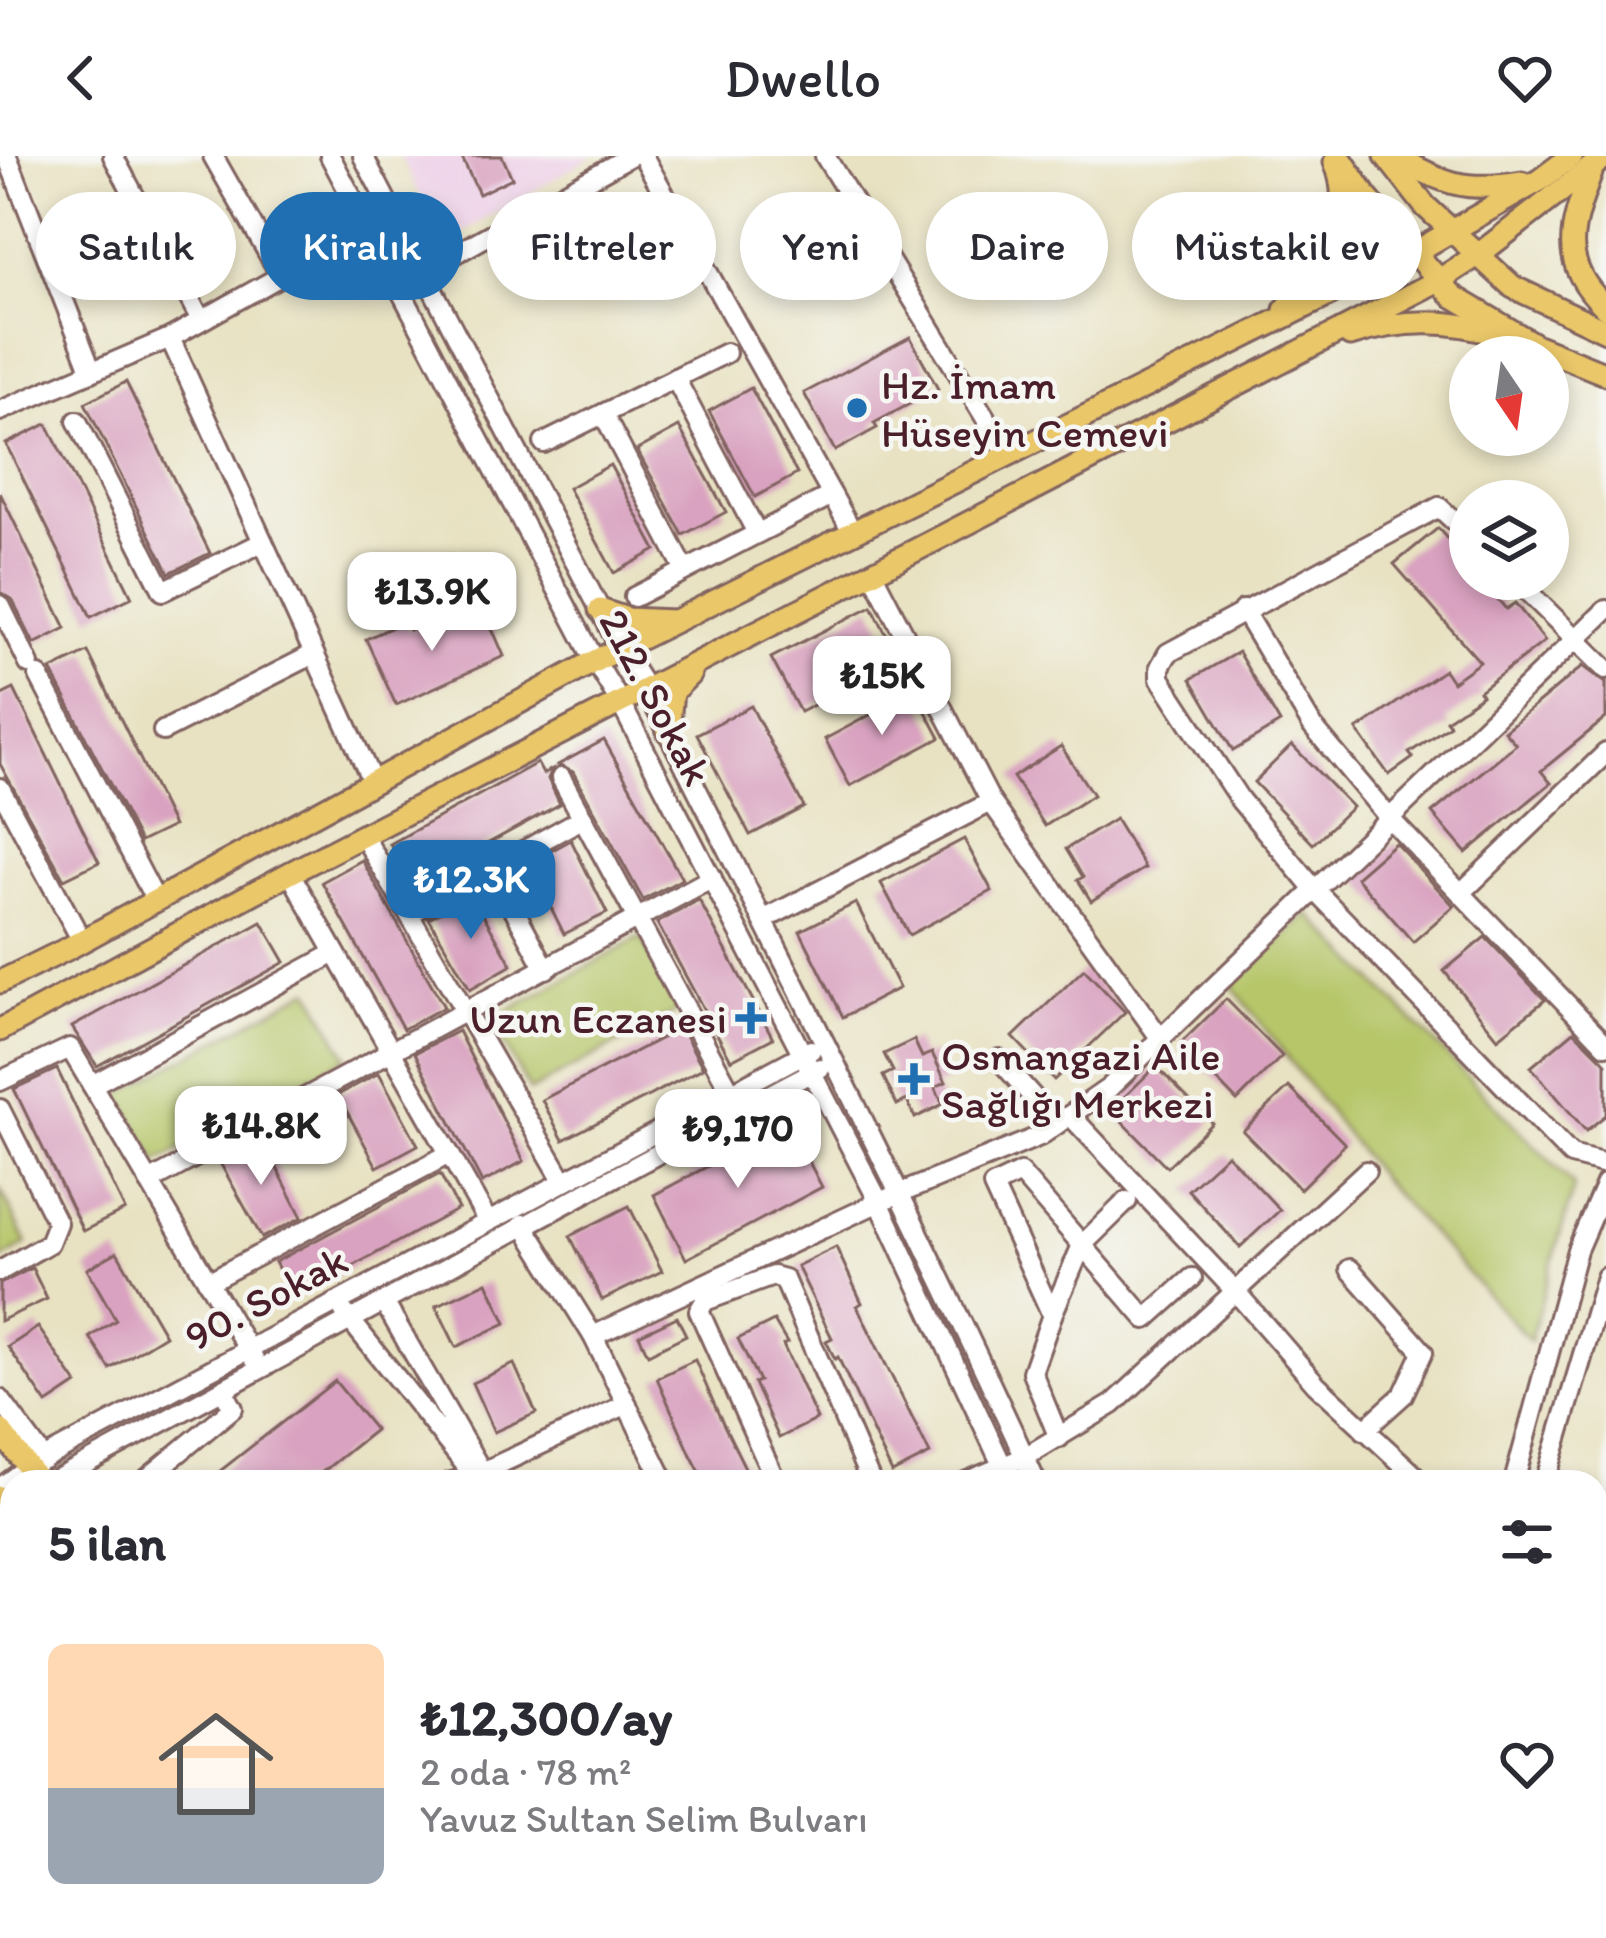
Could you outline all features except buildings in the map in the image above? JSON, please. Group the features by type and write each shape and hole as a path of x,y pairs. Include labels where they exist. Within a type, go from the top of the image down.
{"main road":[{"path":"1276,320 1330,252 1343,205 1336,156"},
{"path":"1336,156 1362,192"},
{"path":"1390,156 1455,185 1479,190 1540,180"},
{"path":"1390,156 1425,206 1514,287 1606,331"},
{"path":"1422,248 1540,180 1572,156"},
{"path":"0,1030 290,873 1439,280 1599,162"},
{"path":"1599,162 1571,226 1571,251 1591,294 1606,308"},
{"path":"1422,260 1454,296 1520,336"},
{"path":"0,982 620,648 1317,300"},
{"path":"1298,352 1363,331 1432,321 1505,336"},
{"path":"1569,359 1606,374"},
{"path":"1007,453 1027,492"},
{"path":"600,610 627,619 674,621"},
{"path":"668,731 672,692 704,658"},
{"path":"0,1430 37,1470"}],"street":[{"path":"7,156 92,372"},
{"path":"113,156 201,320"},
{"path":"213,156 260,239"},
{"name":"212. Sokak","path":"330,156 349,192"},
{"path":"363,156 381,192"},
{"path":"463,250 630,156"},
{"path":"643,156 852,531"},
{"path":"825,156 1007,453"},
{"path":"0,411 170,338 260,288"},
{"name":"212. Sokak","path":"406,300 879,1202 1004,1470"},
{"path":"438,300 764,920 901,1193 1031,1470"},
{"path":"170,338 373,783"},
{"path":"544,443 726,353"},
{"path":"675,378 757,533"},
{"path":"603,414 686,570"},
{"path":"76,421 163,591 263,542"},
{"path":"634,597 832,495"},
{"path":"1449,516 1439,507 1243,610 1168,652 1160,678 1240,800 1315,890 1571,1155 1606,1164"},
{"path":"872,572 991,802 1161,1039"},
{"path":"1537,600 1606,669"},
{"path":"0,605 156,901"},
{"path":"1243,610 1313,727 1390,819 1606,1046"},
{"path":"593,1336 879,1202 1040,1136 1109,1088 1606,610"},
{"path":"163,731 314,654"},
{"path":"1460,893 1606,753"},
{"path":"561,778 731,1092"},
{"path":"0,788 82,941"},
{"path":"764,920 991,802"},
{"path":"409,914 583,818"},
{"path":"363,836 563,1180"},
{"path":"492,868 546,969"},
{"path":"290,873 487,1220"},
{"path":"149,1182 712,878"},
{"path":"92,1085 335,953"},
{"path":"0,1081 70,1048 260,1370"},
{"name":"90. Sokak","path":"74,1470 351,1322 830,1051"},
{"path":"999,1059 1236,1292 1316,1384 1403,1470"},
{"name":"90. Sokak","path":"37,1470 487,1220 731,1092 807,1063"},
{"path":"0,1109 57,1223 50,1243 0,1271"},
{"path":"208,1282 449,1154"},
{"path":"1009,1470 1113,1404 1366,1171"},
{"path":"1052,1315 993,1186 1020,1173 1146,1318 1192,1278"},
{"path":"1517,1470 1577,1250 1606,1183"},
{"path":"1059,1438 1032,1372 1082,1245 1127,1201"},
{"path":"524,1225 593,1336 659,1470"},
{"path":"1350,1269 1423,1352 1403,1395 1364,1430"},
{"path":"771,1470 699,1310 705,1301 773,1276 784,1279 866,1470"},
{"path":"1549,1470 1606,1276"},
{"path":"336,1301 472,1470"},
{"path":"384,1302 474,1470"},
{"path":"158,1470 233,1408 223,1390"},
{"path":"0,1399 37,1470"},
{"path":"492,1470 627,1404"}],"shaded area":[{"path":"400,156 593,156 531,192 487,192 487,218 463,232 463,192 418,192"}],"green space":[{"path":"1309,914 1574,1186 1530,1341 1380,1178 1232,986"},
{"path":"641,937 678,1011 530,1091 491,1020"},
{"path":"310,989 347,1057 157,1162 119,1094"},
{"path":"0,1188 27,1244 0,1260"}],"place":[{"name":"Hz. İmam Hüseyin Cemevi","path":"857,408"},
{"name":"Uzun Eczanesi","path":"751,1018"},
{"name":"Osmangazi Aile Sağlığı Merkezi","path":"914,1079"}]}
